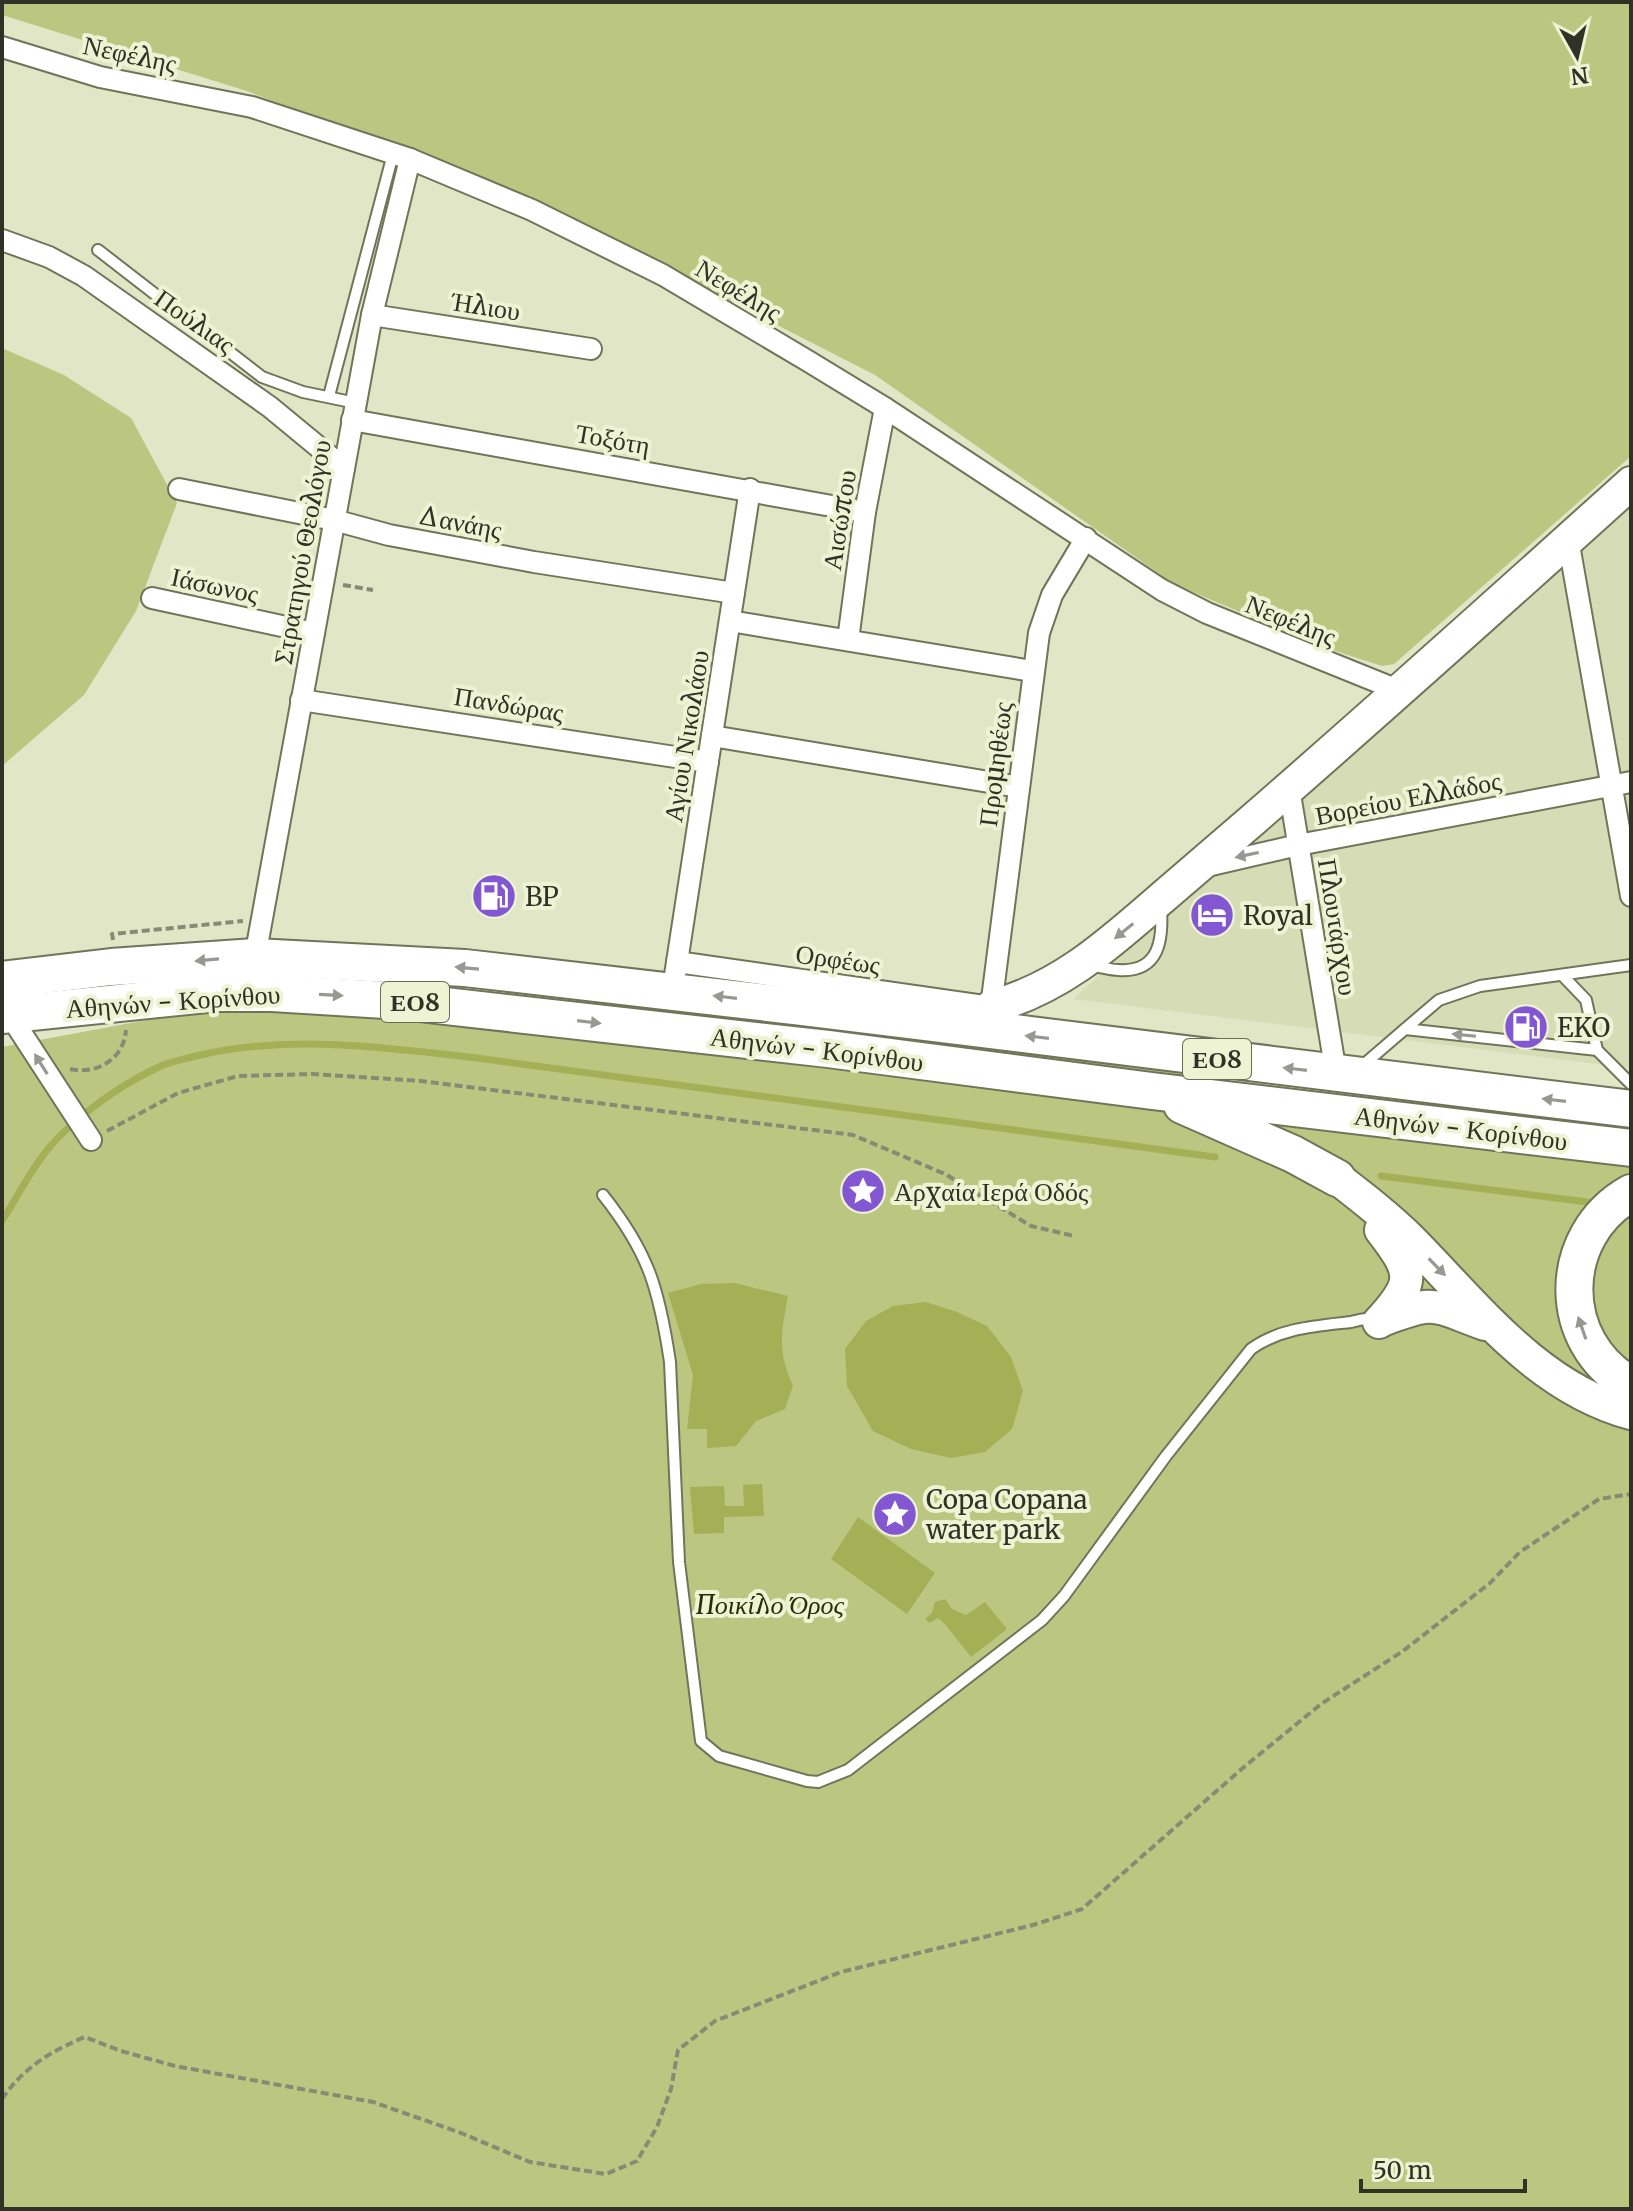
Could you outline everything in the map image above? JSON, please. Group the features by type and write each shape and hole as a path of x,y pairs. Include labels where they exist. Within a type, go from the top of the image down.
{"highway":[{"name":"Αθηνών - Κορίνθου","path":"4,1003 111,967 255,957 675,977 803,1007 1631,1109"},
{"name":"Αθηνών - Κορίνθου","path":"4,1003 217,993 332,995 401,1001 828,1049 1631,1148"},
{"path":"803,1007 991,1007"},
{"path":"1152,1091 1293,1154 1337,1178"},
{"path":"1631,1193 1611,1208 1591,1230 1579,1259 1574,1289 1583,1336 1602,1364 1631,1385"}],"main road":[{"path":"991,1007 1046,987 1081,965 1400,691 1631,483"},
{"path":"1337,1178 1383,1232 1402,1258 1405,1268 1405,1290 1379,1322"},
{"path":"1337,1178 1410,1239 1497,1329 1565,1385 1583,1396 1631,1413"},
{"path":"1379,1322 1424,1305 1434,1305 1497,1329"}],"street":[{"name":"Νεφέλης","path":"2,47 100,77 252,107 401,157 532,210 663,275 885,408 1162,590 1207,613 1400,691"},
{"name":"Στρατηγού Θεολόγου","path":"255,957 401,157"},
{"name":"Πούλιας","path":"2,240 49,257 84,276 270,407 344,468"},
{"name":"Ήλιου","path":"372,315 591,349"},
{"name":"Αισώπου","path":"848,640 865,512 885,408"},
{"name":"Τοξότη","path":"354,412 865,512"},
{"name":"Δανάης","path":"179,489 334,520 389,535 534,562 734,593"},
{"name":"Αγίου Νικολάου","path":"675,977 750,489"},
{"name":"Προμηθέως","path":"991,1007 1039,633 1052,595 1086,538"},
{"path":"1568,539 1622,784 1631,896"},
{"name":"Ιάσωνος","path":"152,598 314,633"},
{"path":"730,621 1032,671"},
{"name":"Πανδώρας","path":"301,700 708,762"},
{"path":"712,736 1019,787"},
{"name":"Βορείου Ελλάδος","path":"1196,869 1298,845 1622,784"},
{"name":"Πλουτάρχου","path":"1289,788 1344,1074"},
{"name":"Ορφέως","path":"675,977 991,1007"},
{"path":"4,1003 91,1140"}],"lane":[{"path":"329,396 401,157"},
{"path":"98,250 262,377 303,392 329,396 354,412"},
{"path":"1344,1074 1439,1000 1480,986 1631,965"},
{"path":"1563,976 1586,1000 1597,1050 1631,1084"},
{"path":"1405,1029 1597,1050"},
{"path":"603,1195 629,1228 647,1262 665,1330 670,1362 679,1562 701,1741 719,1756 807,1781 818,1782 848,1770 1042,1620 1064,1596 1166,1456 1251,1349 1263,1340 1318,1324 1353,1322 1367,1317 1379,1322"}],"path":[{"path":"323,581 373,590"},
{"path":"113,940 112,934 261,920"},
{"path":"34,1054 44,1051 57,1064 71,1070 94,1069 108,1063 119,1052 126,1037 126,1028"},
{"path":"91,1140 178,1093 238,1076 313,1074 421,1081 853,1135 945,1174 1031,1226 1074,1236"},
{"path":"2,2099 15,2080 52,2051 85,2037 175,2066 373,2102 461,2133 530,2162 606,2174 637,2161 657,2127 671,2089 678,2050 715,2021 841,1972 1033,1925 1082,1909 1321,1704 1403,1651 1490,1583 1520,1552 1599,1499 1631,1494"}],"shaded area":[{"path":"1631,500 1631,1068 1073,999"},
{"path":"734,1283 788,1296 782,1342 784,1362 793,1386 785,1409 756,1421 736,1446 707,1448 707,1429 687,1429 693,1375 668,1293 701,1284"},
{"path":"926,1302 987,1326 1011,1357 1023,1391 1012,1429 985,1452 951,1458 911,1449 873,1431 847,1386 845,1349 866,1321 893,1306"},
{"path":"762,1484 764,1516 724,1517 724,1533 694,1534 690,1487 724,1486 725,1506 744,1506 743,1485"},
{"path":"858,1517 935,1573 907,1614 831,1559"},
{"path":"945,1599 952,1609 966,1615 985,1602 1007,1629 971,1657 938,1618 930,1623 925,1619 932,1613 935,1602"}],"green space":[{"path":"2,2 1631,2 1631,456 1394,664 1382,666 1323,647 1174,584 875,375 538,203 247,91 2,15"},
{"path":"2,348 64,375 131,418 177,503 136,611 84,695 2,766"},
{"name":"Ποικίλο Όρος","path":"851,997 1631,1168 1631,2209 2,2209 2,1047 222,1006"}],"waterway":[{"path":"2,1221 46,1151 76,1121 110,1095 169,1063 231,1049 266,1045 336,1045 442,1054 1215,1157"},
{"path":"1381,1176 1595,1203"}],"place":[{"name":"BP","path":"494,896"},
{"name":"Royal","path":"1212,915"},
{"name":"EKO","path":"1526,1027"},
{"name":"Αρχαία Ιερά Οδός","path":"863,1191"},
{"name":"Copa Copana water park","path":"895,1514"}]}
